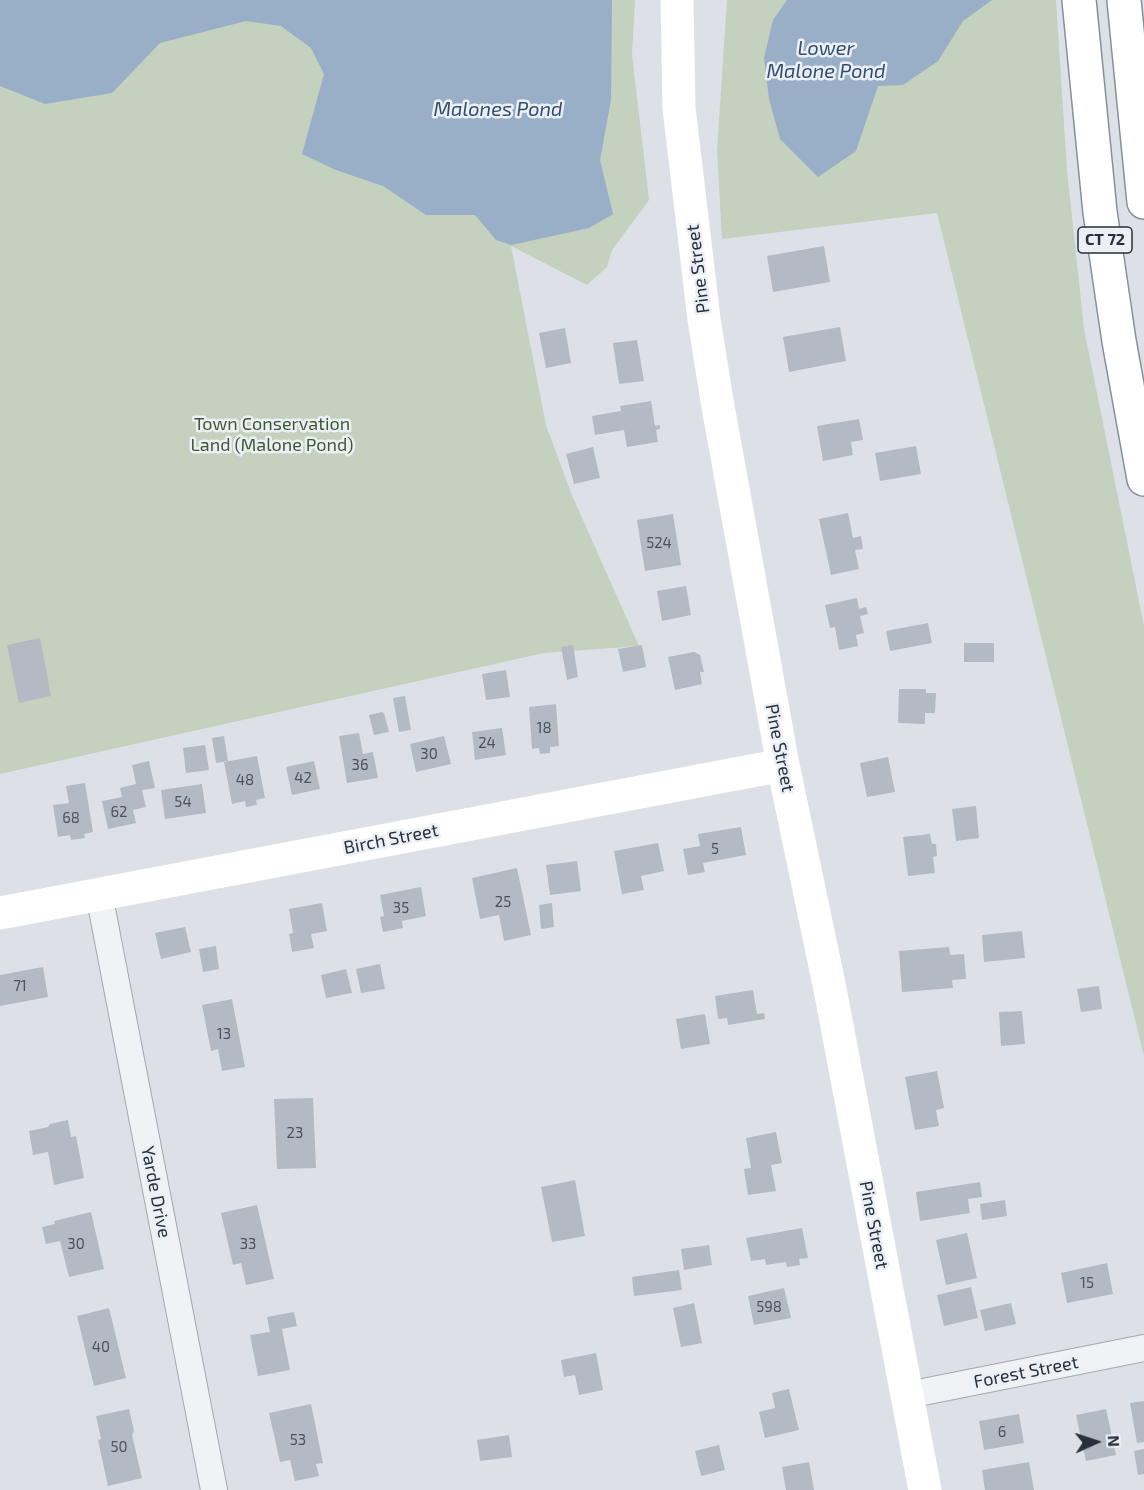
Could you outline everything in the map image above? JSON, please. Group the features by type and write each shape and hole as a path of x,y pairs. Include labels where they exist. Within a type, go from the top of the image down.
{"main road":[{"name":"Pine Street","path":"677,0 679,108 704,319 783,765 830,989 925,1490"},
{"name":"CT 72","path":"1079,0 1101,212 1119,341 1144,479"},
{"path":"1124,0 1144,202"},
{"name":"Birch Street","path":"0,913 783,765"}],"street":[{"name":"Yarde Drive","path":"99,894 214,1490"},
{"name":"Forest Street","path":"908,1395 1144,1348"}],"green space":[{"name":"Town Conservation Land (Malone Pond)","path":"0,0 635,0 632,55 649,200 612,250 607,267 587,285 511,246 546,425 571,493 639,646 544,653 0,774"},
{"path":"727,0 1056,0 1067,170 1084,329 1144,626 1144,1056 937,213 722,239 717,151"}],"water":[{"name":"Malones Pond","path":"0,0 612,0 611,100 600,160 613,214 589,228 511,245 496,240 475,215 426,215 383,186 336,170 302,154 324,74 311,48 281,26 246,21 160,43 112,93 45,104 0,86"},
{"name":"Lower Malone Pond","path":"787,0 992,0 963,21 938,61 903,85 878,86 856,151 818,177 780,139 769,99 764,58 773,20"}],"building":[{"path":"824,246 830,282 773,292 767,256"},
{"path":"840,327 846,361 789,372 783,337"},
{"path":"565,328 571,363 546,368 539,333"},
{"path":"637,340 644,381 619,384 613,343"},
{"path":"651,401 655,426 660,425 660,429 656,430 658,442 627,447 624,430 595,435 592,416 621,411 620,406"},
{"path":"859,419 863,440 851,442 853,455 823,461 817,426"},
{"path":"916,446 921,474 880,481 875,453"},
{"path":"593,447 600,478 574,484 566,454"},
{"path":"848,513 853,538 861,536 863,549 855,550 859,569 831,575 819,519"},
{"path":"673,514 681,565 645,571 637,520"},
{"path":"686,586 691,615 662,621 657,591"},
{"path":"857,598 859,609 866,607 868,614 860,616 864,633 856,635 858,646 839,650 835,627 830,628 825,605"},
{"path":"928,623 932,643 890,651 886,631"},
{"path":"40,638 51,696 19,703 7,645"},
{"path":"964,643 994,643 994,662 964,662"},
{"path":"573,645 578,677 567,680 561,647"},
{"path":"642,645 646,667 623,672 618,649"},
{"path":"694,652 700,655 704,672 700,672 702,684 675,690 668,657"},
{"path":"506,670 510,697 486,700 482,674"},
{"path":"899,689 926,689 926,693 936,693 935,713 925,713 925,724 898,723"},
{"path":"405,696 411,730 399,732 393,698"},
{"path":"556,704 559,746 550,747 550,753 540,754 539,748 532,749 529,707"},
{"path":"382,712 389,732 374,735 369,715"},
{"path":"502,728 506,755 475,760 472,732"},
{"path":"359,733 363,754 373,752 378,778 347,783 339,736"},
{"path":"224,736 228,761 216,763 212,738"},
{"path":"444,736 451,764 416,772 410,744"},
{"path":"205,745 209,770 186,773 183,748"},
{"path":"257,756 265,798 256,800 257,805 246,807 245,801 232,804 224,762"},
{"path":"888,757 895,792 867,797 860,763"},
{"path":"149,761 155,788 142,790 146,807 133,810 136,823 108,829 102,801 122,797 120,788 136,784 132,765"},
{"path":"314,761 320,789 292,795 286,767"},
{"path":"85,783 93,832 84,834 85,838 71,840 70,835 58,837 53,805 69,803 66,786"},
{"path":"202,784 206,813 165,819 161,790"},
{"path":"976,806 979,838 956,841 952,809"},
{"path":"741,827 746,855 703,863 705,872 688,875 683,849 700,846 698,834"},
{"path":"930,834 932,844 936,844 937,856 933,857 935,873 908,876 903,837"},
{"path":"658,843 664,871 641,876 644,890 622,894 614,851"},
{"path":"577,861 581,891 550,895 546,865"},
{"path":"517,868 531,935 504,941 499,915 480,919 472,878"},
{"path":"421,887 426,916 402,921 403,928 383,932 380,917 384,916 380,895"},
{"path":"322,903 327,931 311,934 314,948 292,952 289,934 293,933 289,909"},
{"path":"552,903 554,927 541,929 539,905"},
{"path":"185,927 191,952 161,959 155,933"},
{"path":"1022,931 1025,958 984,962 982,935"},
{"path":"216,946 219,969 203,972 199,949"},
{"path":"949,947 950,955 964,954 966,979 952,980 953,988 902,992 899,951"},
{"path":"380,964 385,989 361,993 356,969"},
{"path":"43,967 48,997 0,1006 0,975"},
{"path":"346,969 352,993 326,998 321,975"},
{"path":"1099,986 1102,1009 1081,1012 1077,989"},
{"path":"753,990 757,1014 764,1013 765,1019 728,1025 727,1018 718,1019 715,996"},
{"path":"232,999 245,1067 222,1071 218,1049 211,1051 202,1005"},
{"path":"1022,1011 1025,1044 1001,1046 999,1012"},
{"path":"705,1014 710,1044 681,1049 676,1019"},
{"path":"937,1071 944,1108 936,1110 939,1126 915,1130 905,1077"},
{"path":"313,1098 316,1168 277,1169 274,1099"},
{"path":"68,1120 71,1137 76,1136 84,1178 54,1185 48,1152 33,1155 29,1131"},
{"path":"776,1132 782,1163 771,1165 776,1191 748,1195 744,1169 751,1168 746,1138"},
{"path":"575,1180 585,1236 552,1242 541,1187"},
{"path":"980,1182 982,1197 968,1199 970,1213 920,1221 916,1192"},
{"path":"1005,1200 1007,1216 982,1220 980,1204"},
{"path":"257,1205 274,1279 246,1285 241,1263 233,1265 221,1213"},
{"path":"91,1212 104,1269 69,1277 60,1241 46,1244 42,1227 55,1224 54,1221"},
{"path":"802,1228 808,1258 799,1259 800,1265 787,1267 786,1262 766,1265 765,1259 751,1261 746,1238"},
{"path":"967,1233 977,1278 946,1285 936,1240"},
{"path":"709,1245 712,1265 684,1270 681,1249"},
{"path":"1107,1263 1113,1294 1067,1303 1061,1273"},
{"path":"679,1270 682,1290 634,1296 632,1277"},
{"path":"971,1287 978,1318 944,1326 937,1295"},
{"path":"784,1288 791,1318 754,1325 748,1296"},
{"path":"694,1303 702,1343 681,1347 673,1308"},
{"path":"1011,1303 1016,1324 985,1331 980,1310"},
{"path":"109,1308 126,1378 94,1386 77,1316"},
{"path":"294,1312 297,1326 282,1329 290,1370 258,1376 250,1335 270,1332 267,1317"},
{"path":"596,1353 603,1390 579,1395 575,1375 564,1377 561,1360"},
{"path":"789,1389 799,1430 765,1438 759,1412 775,1408 772,1393"},
{"path":"1144,1401 1144,1442 1137,1443 1130,1403"},
{"path":"311,1404 323,1463 316,1464 319,1476 295,1481 290,1460 280,1462 269,1413"},
{"path":"129,1409 134,1431 132,1435 142,1478 108,1486 98,1440 101,1439 96,1416"},
{"path":"1106,1409 1116,1455 1086,1461 1076,1415"},
{"path":"1019,1414 1024,1443 984,1450 979,1421"},
{"path":"509,1435 512,1457 480,1461 477,1440"},
{"path":"719,1445 725,1470 701,1476 695,1451"},
{"path":"1144,1449 1144,1474 1138,1475 1134,1451"},
{"path":"809,1462 814,1490 786,1490 782,1467"},
{"path":"1029,1462 1034,1490 985,1490 982,1470"}]}
